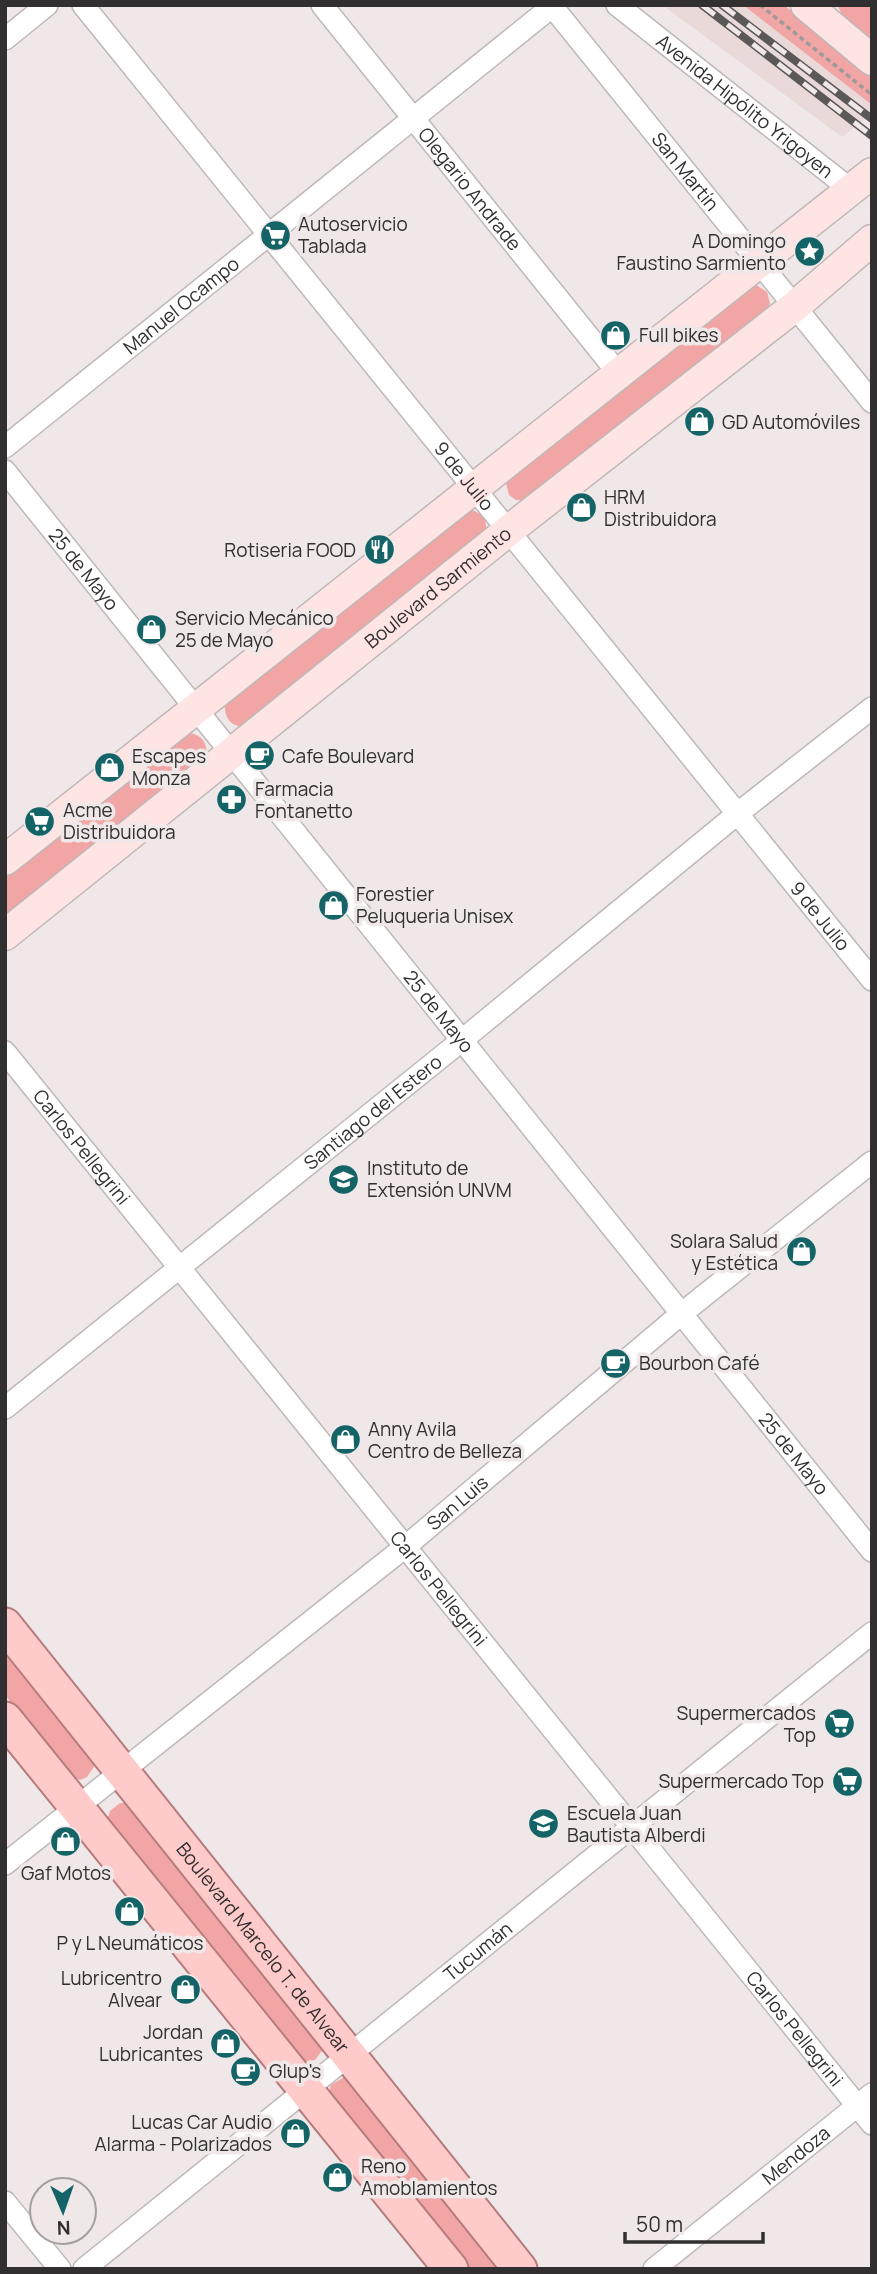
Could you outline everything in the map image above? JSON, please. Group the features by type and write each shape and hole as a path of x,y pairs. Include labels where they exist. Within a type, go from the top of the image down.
{"main road":[{"path":"806,5 825,16 872,60"},
{"path":"5,860 758,262 864,189"},
{"name":"Boulevard Sarmiento","path":"5,935 508,531 794,307 872,240"},
{"name":"Boulevard Marcelo T. de Alvear","path":"5,1625 520,2269"},
{"path":"5,1718 451,2269"}],"street":[{"path":"5,39 47,5"},
{"name":"9 de Julio","path":"83,5 872,980"},
{"name":"Olegario Andrade","path":"322,5 618,373"},
{"name":"Avenida Hipólito Yrigoyen","path":"617,5 864,189"},
{"name":"Manuel Ocampo","path":"5,447 552,6"},
{"name":"San Martín","path":"552,6 872,402"},
{"name":"25 de Mayo","path":"5,471 872,1550"},
{"name":"Santiago del Estero","path":"5,1408 461,1041 737,814 872,708"},
{"name":"Carlos Pellegrini","path":"5,1052 631,1827 864,2100 872,2124"},
{"name":"San Luis","path":"5,1864 405,1546 681,1314 872,1162"},
{"name":"Tucumán","path":"85,2269 872,1633"},
{"name":"Mendoza","path":"654,2269 864,2100"},
{"path":"5,2202 60,2269"}],"path":[{"path":"760,5 872,95"}],"shaded area":[{"path":"662,5 743,5 872,105 872,114 842,137"},
{"path":"743,5 784,5 872,75 872,105"},
{"path":"837,5 872,5 872,47 845,20"},
{"path":"753,283 767,292 770,303 767,312 526,501 516,500 509,495 505,479"},
{"path":"471,509 485,517 487,533 245,727 231,723 225,712 225,702"},
{"path":"184,732 195,734 202,739 206,747 206,758 5,922 5,873"},
{"path":"5,1645 96,1764 87,1777 80,1780 71,1776 5,1695"},
{"path":"120,1803 127,1803 324,2048 315,2060 303,2062 107,1820 110,1811"},
{"path":"346,2076 507,2269 465,2269 328,2094 331,2085"}],"railway":[{"path":"702,5 872,136"},
{"path":"722,5 872,119"}],"place":[{"name":"Autoservicio Tablada","path":"275,235"},
{"name":"A Domingo Faustino Sarmiento","path":"809,252"},
{"name":"Full bikes","path":"616,335"},
{"name":"GD Automóviles","path":"699,422"},
{"name":"HRM Distribuidora","path":"581,508"},
{"name":"Rotiseria FOOD","path":"379,550"},
{"name":"Servicio Mecánico 25 de Mayo","path":"152,629"},
{"name":"Cafe Boulevard","path":"259,756"},
{"name":"Escapes Monza","path":"109,767"},
{"name":"Farmacia Fontanetto","path":"232,800"},
{"name":"Acme Distribuidora","path":"40,821"},
{"name":"Forestier Peluqueria Unisex","path":"333,905"},
{"name":"Instituto de Extensión UNVM","path":"344,1179"},
{"name":"Solara Salud y Estética","path":"801,1252"},
{"name":"Bourbon Café","path":"616,1363"},
{"name":"Anny Avila Centro de Belleza","path":"345,1440"},
{"name":"Supermercados Top","path":"839,1724"},
{"name":"Supermercado Top","path":"847,1781"},
{"name":"Escuela Juan Bautista Alberdi","path":"544,1824"},
{"name":"Gaf Motos","path":"66,1842"},
{"name":"P y L Neumáticos","path":"130,1912"},
{"name":"Lubricentro Alvear","path":"185,1989"},
{"name":"Jordan Lubricantes","path":"226,2043"},
{"name":"Glup's","path":"246,2071"},
{"name":"Lucas Car Audio Alarma - Polarizados","path":"295,2133"},
{"name":"Reno Amoblamientos","path":"338,2177"}]}
